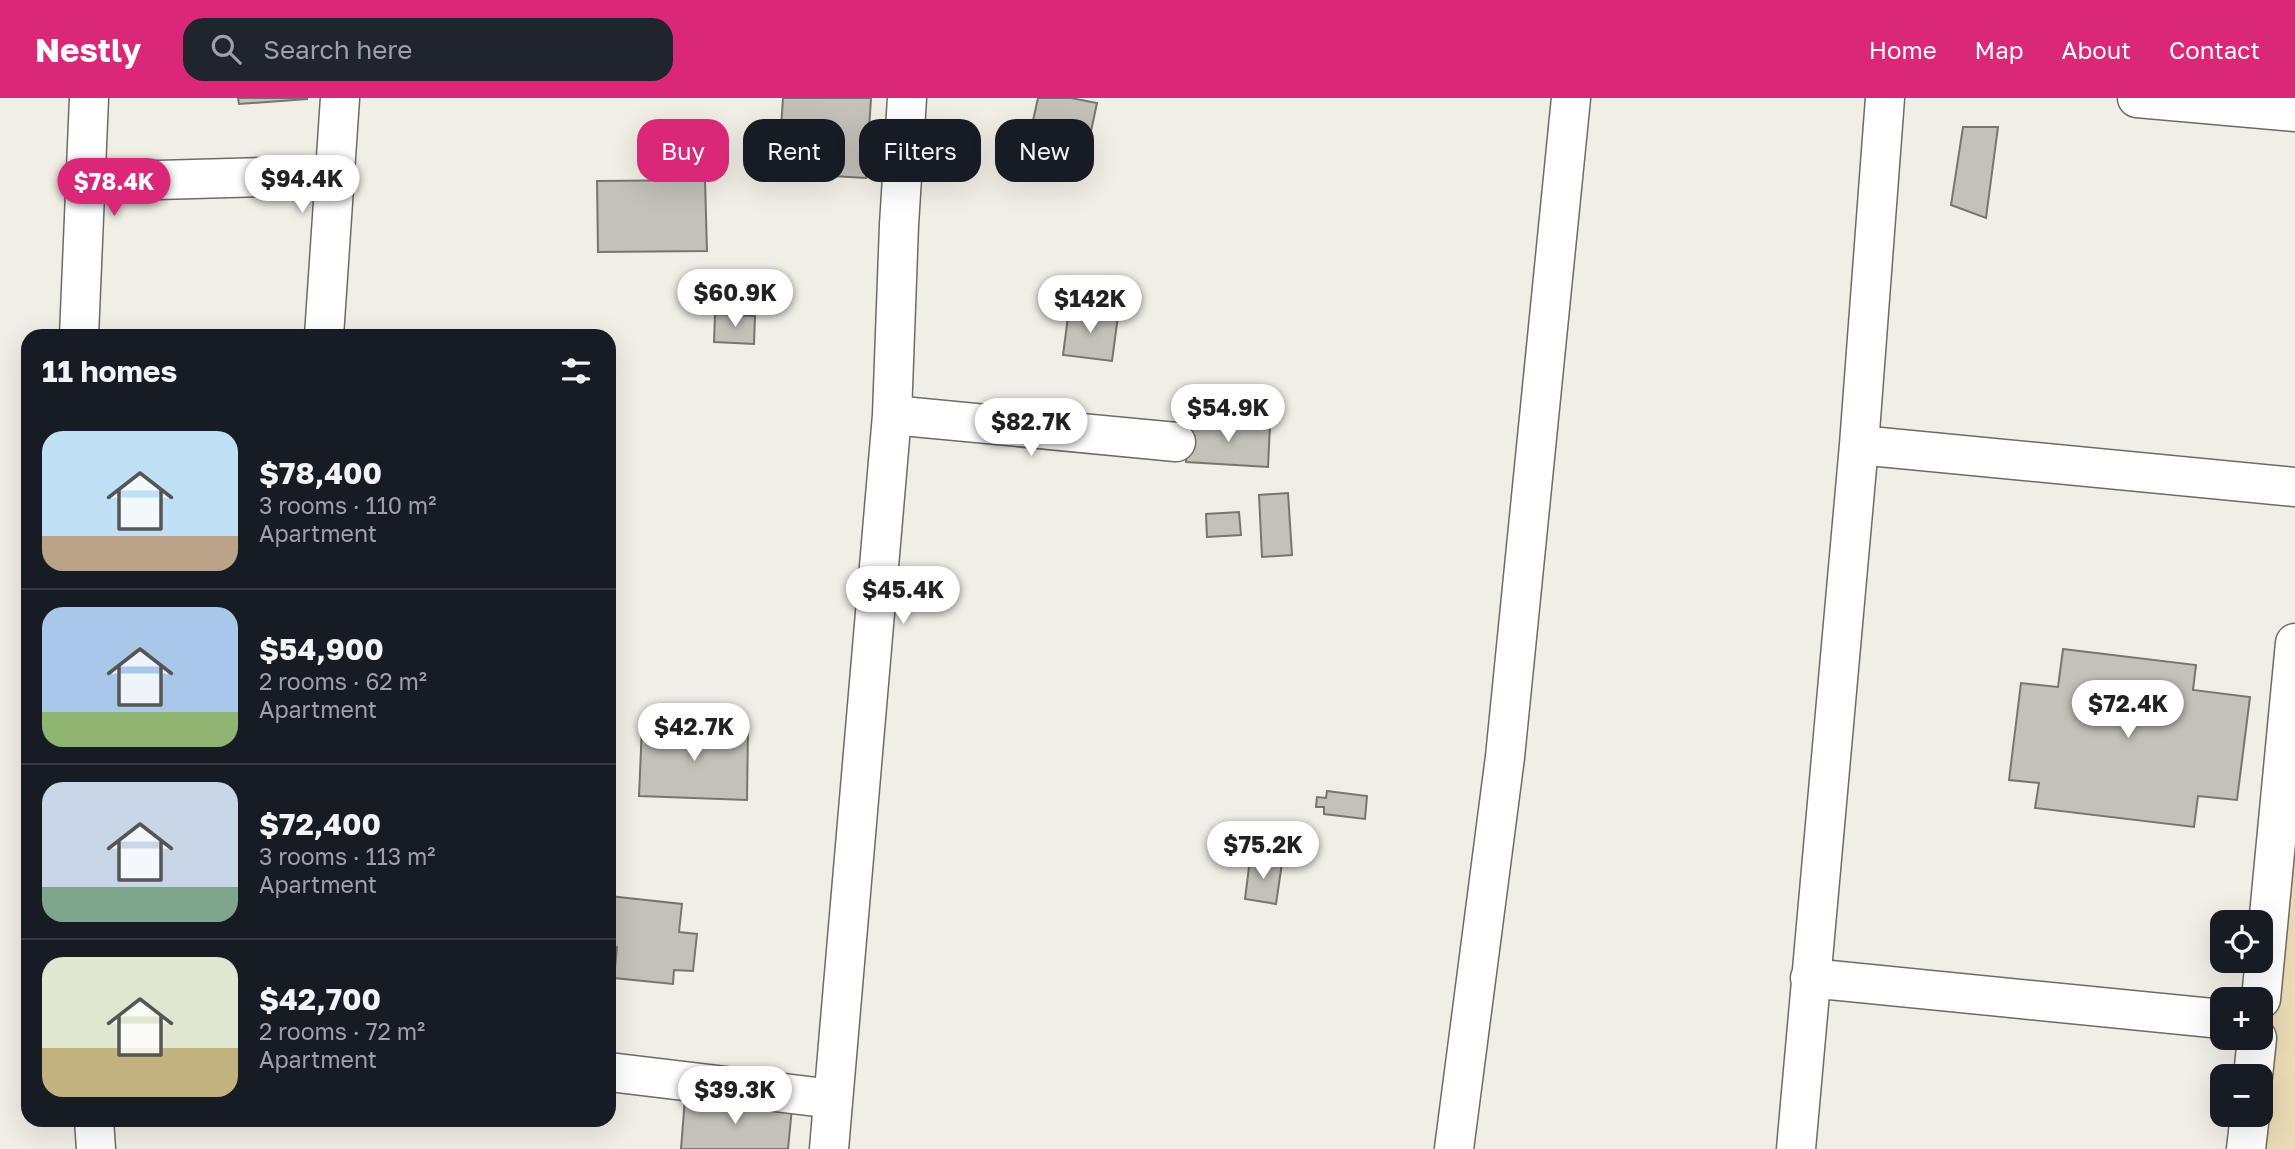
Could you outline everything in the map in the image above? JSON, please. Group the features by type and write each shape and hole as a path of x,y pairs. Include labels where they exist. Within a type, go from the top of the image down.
{"street":[{"path":"79,329 89,98"},
{"path":"324,329 340,98"},
{"path":"830,1149 892,415 907,98"},
{"path":"1454,1149 1505,757 1572,98"},
{"path":"1796,1149 1859,445 1885,98"},
{"path":"2137,98 2295,112"},
{"path":"86,182 334,175"},
{"path":"892,415 1176,442"},
{"path":"1859,445 2295,487"},
{"path":"2262,987 2295,643"},
{"path":"1810,978 2210,1018"},
{"path":"616,1073 833,1098"},
{"path":"94,1127 96,1149"},
{"path":"2246,1149 2249,1127"}],"shaded area":[{"path":"2295,730 2295,1149 2258,1149 2260,1127 2273,1127 2273,1064 2266,1064 2267,1050 2273,1050 2272,987"}],"building":[{"path":"238,98 307,98 307,99 239,104"},
{"path":"783,98 871,98 870,119 859,119 859,178 845,177 845,119 782,119"},
{"path":"1038,98 1071,98 1097,103 1094,119 1033,119"},
{"path":"1963,127 1998,127 1986,218 1951,205"},
{"path":"597,181 705,182 707,251 598,252"},
{"path":"1069,309 1118,316 1112,361 1063,355"},
{"path":"715,314 755,316 754,344 714,342"},
{"path":"1188,422 1270,425 1268,467 1186,462"},
{"path":"1288,493 1292,555 1262,557 1259,495"},
{"path":"1239,512 1241,535 1207,537 1206,514"},
{"path":"2063,649 2196,665 2193,690 2250,697 2237,800 2198,796 2194,827 2035,808 2039,783 2009,780 2021,683 2058,687"},
{"path":"642,726 748,729 747,800 639,796"},
{"path":"1327,791 1367,796 1365,819 1324,814 1324,807 1316,807 1317,797 1326,798"},
{"path":"1250,859 1282,863 1276,904 1245,899"},
{"path":"616,897 682,904 679,932 697,934 693,971 674,970 673,984 616,978"},
{"path":"685,1098 792,1108 788,1149 681,1149"}]}
